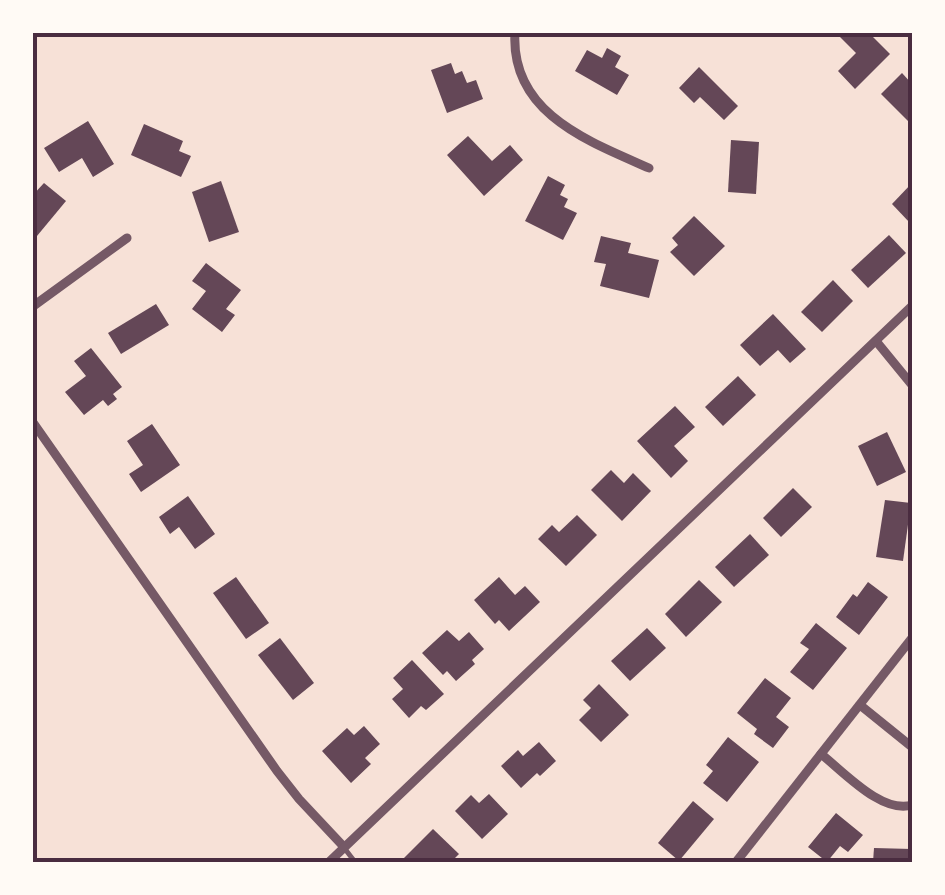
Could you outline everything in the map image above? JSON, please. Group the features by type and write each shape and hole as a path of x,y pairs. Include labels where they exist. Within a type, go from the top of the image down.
{"street":[{"path":"515,32 520,70 538,105 557,122 649,168"},
{"path":"32,307 127,238"},
{"path":"329,862 912,306"},
{"path":"876,342 912,385"},
{"path":"32,421 298,800 344,847"},
{"path":"736,862 912,638"},
{"path":"860,705 912,748"},
{"path":"821,754 880,800 899,808 912,805"}],"lane":[{"path":"344,847 355,862"}],"building":[{"path":"835,32 868,32 890,54 855,89 838,71 856,53"},
{"path":"607,48 621,56 615,67 629,75 617,95 575,71 587,50 602,58"},
{"path":"451,63 455,74 462,71 467,83 476,80 483,99 447,113 431,70"},
{"path":"699,67 738,106 724,120 700,97 694,103 679,88"},
{"path":"902,73 912,84 912,125 881,94"},
{"path":"88,121 114,164 93,177 82,158 59,172 44,148"},
{"path":"144,124 183,141 179,151 191,156 181,177 131,155"},
{"path":"468,136 492,161 510,145 523,160 484,196 447,155"},
{"path":"731,140 759,142 756,194 728,192"},
{"path":"548,176 565,185 560,195 568,199 564,207 577,213 563,240 525,221"},
{"path":"221,181 239,232 209,242 192,192"},
{"path":"44,183 66,201 32,242 32,196"},
{"path":"912,183 912,221 910,223 892,204"},
{"path":"694,216 725,246 694,276 670,252 678,245 672,238"},
{"path":"889,235 906,253 868,288 851,270"},
{"path":"601,236 631,243 628,253 659,260 649,298 600,286 606,264 594,262"},
{"path":"206,263 241,290 226,309 235,315 222,332 192,309 206,291 192,281"},
{"path":"833,280 853,301 822,332 801,312"},
{"path":"156,304 169,325 121,354 108,333"},
{"path":"773,314 806,349 790,363 778,350 760,366 740,345"},
{"path":"91,348 122,387 113,394 117,399 108,406 103,400 84,415 65,392 86,376 74,361"},
{"path":"738,376 756,395 723,426 705,407"},
{"path":"675,406 695,427 674,446 688,461 671,478 637,441"},
{"path":"152,424 180,465 141,492 129,474 143,465 127,441"},
{"path":"887,432 906,472 877,486 858,446"},
{"path":"611,470 624,483 633,473 651,491 622,521 591,490"},
{"path":"793,488 812,507 781,537 763,518"},
{"path":"188,496 215,534 195,549 179,527 170,534 159,517"},
{"path":"885,500 911,503 903,561 876,557"},
{"path":"577,515 597,535 566,566 538,539 552,525 559,532"},
{"path":"750,534 769,555 734,587 715,567"},
{"path":"236,577 269,623 246,639 213,593"},
{"path":"499,577 515,595 525,586 540,602 509,631 499,620 495,624 474,600"},
{"path":"699,580 722,602 686,637 665,614"},
{"path":"868,582 888,597 859,635 836,617"},
{"path":"816,623 847,648 813,690 790,672 809,649 800,643"},
{"path":"647,628 666,648 630,681 611,661"},
{"path":"447,630 459,641 469,632 484,649 472,660 475,664 456,681 447,671 443,675 422,653"},
{"path":"280,638 314,683 293,700 258,655"},
{"path":"412,660 444,694 426,710 421,706 409,718 392,699 403,689 393,678"},
{"path":"765,678 791,698 776,717 789,727 773,748 754,734 757,729 737,713"},
{"path":"599,684 629,715 601,742 579,720 591,708 583,700"},
{"path":"364,726 380,744 365,758 371,764 351,783 322,751 347,728 354,735"},
{"path":"728,737 759,762 727,802 703,783 713,771 706,765"},
{"path":"539,742 556,761 521,788 501,766 518,750 523,756"},
{"path":"489,794 508,814 482,839 455,811 471,795 479,803"},
{"path":"693,801 714,819 679,861 658,843"},
{"path":"836,813 863,835 848,852 840,846 827,862 808,847"},
{"path":"433,829 459,854 451,862 400,862"},
{"path":"874,848 912,849 912,862 873,862"}]}
